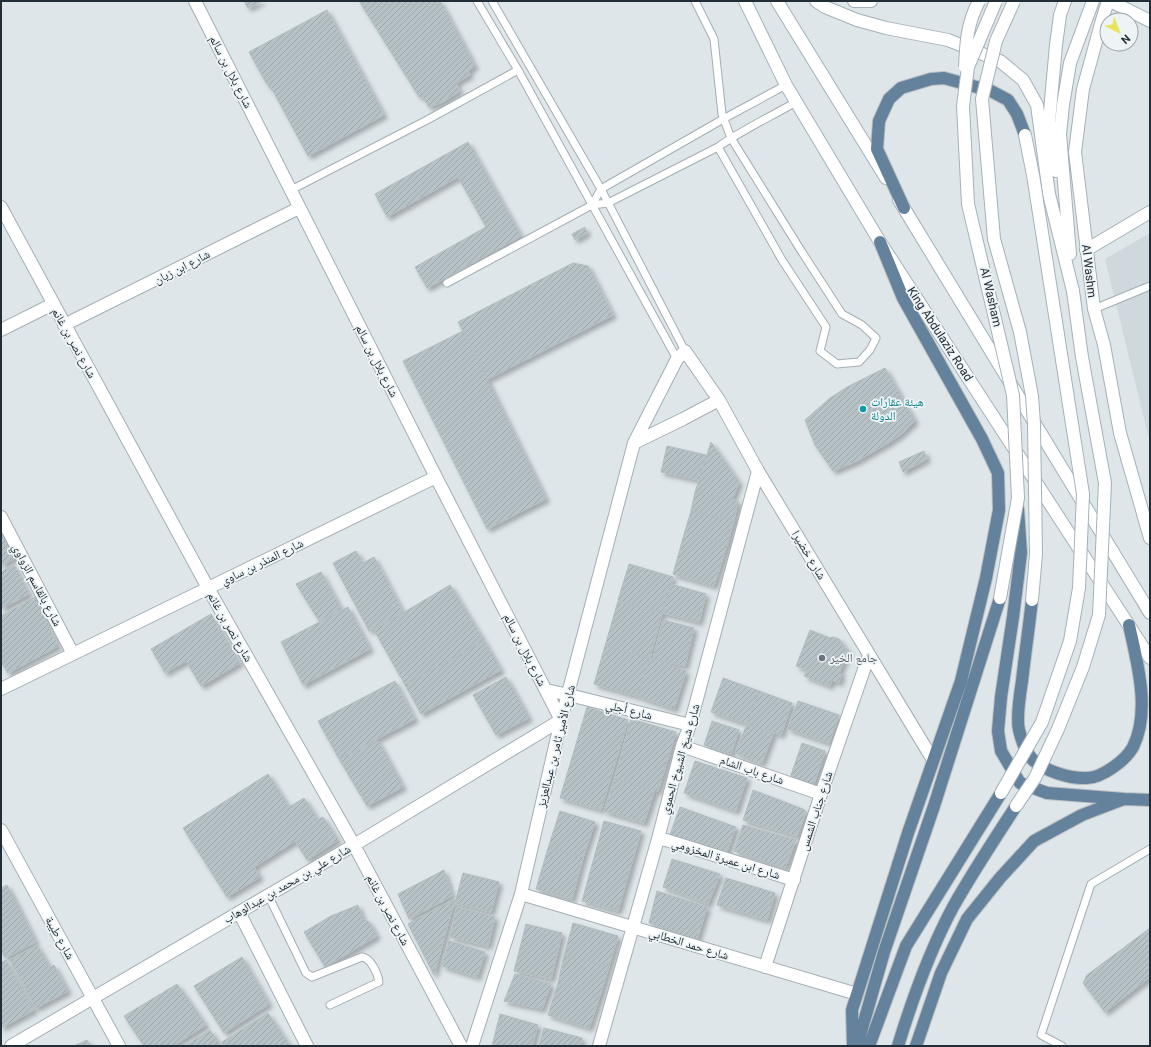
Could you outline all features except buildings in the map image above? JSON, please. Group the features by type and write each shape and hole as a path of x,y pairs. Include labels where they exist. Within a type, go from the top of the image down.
{"main road":[{"path":"904,208 877,149 879,121 889,99 901,88 931,79 944,78 991,91 1008,100 1017,114 1025,135"},
{"path":"853,1046 852,1010 908,833 961,681 986,578 999,510 998,473 978,432 903,298 880,242"},
{"path":"1018,498 1021,553 1001,697 998,731 1001,752 1020,784 1047,792 1150,800"},
{"path":"857,1046 884,952 934,806 1000,598"},
{"path":"1032,600 1019,700 1018,729 1025,748 1032,759 1050,771 1068,776 1087,778 1104,773 1121,763 1133,747 1141,722 1141,681 1129,625"},
{"path":"869,1046 906,946 1001,793"},
{"path":"916,1046 941,973 967,919 1000,878 1034,841 1082,815 1124,799"},
{"path":"898,1046 928,963 953,908 1016,806"}],"street":[{"name":"شارع بلال بن سالم","path":"195,1 299,208 561,720"},
{"name":"King Abdulaziz Road","path":"745,1 786,85 880,242 1150,658"},
{"path":"777,1 1150,613"},
{"path":"816,1 825,7 857,20 948,40 1000,61 1023,80 1037,105 1049,194 1073,291"},
{"path":"854,1 871,1"},
{"path":"963,106 966,36 979,1"},
{"name":"Al Washam","path":"996,1 968,67 963,106 968,204 1013,395 1018,498 1000,598"},
{"path":"1014,1 996,41 982,99 994,239 1020,332 1032,396 1034,424 1036,554 1032,600"},
{"path":"1016,806 1035,778 1058,729 1083,667 1099,615 1105,483 1082,357 1049,122 1056,45 1060,15 1065,1"},
{"name":"Al Washm","path":"1073,291 1060,134 1070,63 1094,1"},
{"path":"1109,1 1150,21"},
{"name":"Al Washm","path":"1109,1 1102,20 1083,89 1075,152 1094,309 1104,345 1120,433 1150,538"},
{"path":"1001,793 1042,722 1070,641 1079,588 1084,494 1045,253 1034,175 1025,135"},
{"name":"شارع نصر بن غانم","path":"1,207 208,588 354,845 461,1046"},
{"name":"شارع ابن زيان","path":"64,325 299,208"},
{"path":"1086,250 1150,212"},
{"path":"1,330 53,304"},
{"name":"شارع خضيرا","path":"681,355 719,400 758,470 933,760"},
{"name":"شارع الأمير ثامر بن عبدالعزيز","path":"472,1046 521,894 561,720 569,695 634,443 681,355"},
{"path":"634,443 719,400"},
{"name":"شارع شيخ الشيوخ الحموي","path":"599,1046 658,839 682,746 690,725 758,470"},
{"name":"شارع المنذر بن ساوي","path":"1,689 436,477"},
{"name":"شارع بالقاسم الزواوي","path":"1,517 73,654"},
{"name":"شارع جناب الشمس","path":"765,967 821,794 869,655"},
{"name":"شارع أجلي","path":"546,690 690,725"},
{"name":"شارع علي بن محمد بن عبدالوهاب","path":"11,1046 268,896 561,720"},
{"name":"شارع باب الشام","path":"682,746 821,794"},
{"name":"شارع طيبة","path":"1,830 119,1046"},
{"name":"شارع ابن عميرة المخزومي","path":"658,839 666,840 794,880"},
{"name":"شارع حمد الخطابي","path":"521,894 857,994"},
{"path":"239,912 308,1046"}],"lane":[{"path":"477,1 518,70 592,204 681,355"},
{"path":"492,1 601,189 681,355"},
{"path":"695,1 714,39 722,114 725,118 731,138 842,314 862,325 876,338 870,350 860,362 837,364 820,351 826,327 782,260 718,147"},
{"path":"291,190 429,119 518,70"},
{"path":"592,204 601,189 786,85"},
{"path":"447,283 592,204 608,203 718,147 731,138 796,102"},
{"path":"1094,309 1150,286"},
{"path":"1062,1046 1041,1035 1091,884 1150,849"},
{"path":"268,896 306,973 309,976 312,977 362,957 369,960 379,978 379,982 330,1005"}],"shaded area":[{"path":"1150,233 1150,443 1105,259"}],"place":[{"name":"هيئة عقارات الدولة","path":"863,409"},
{"name":"جامع الخير","path":"822,658"}]}
